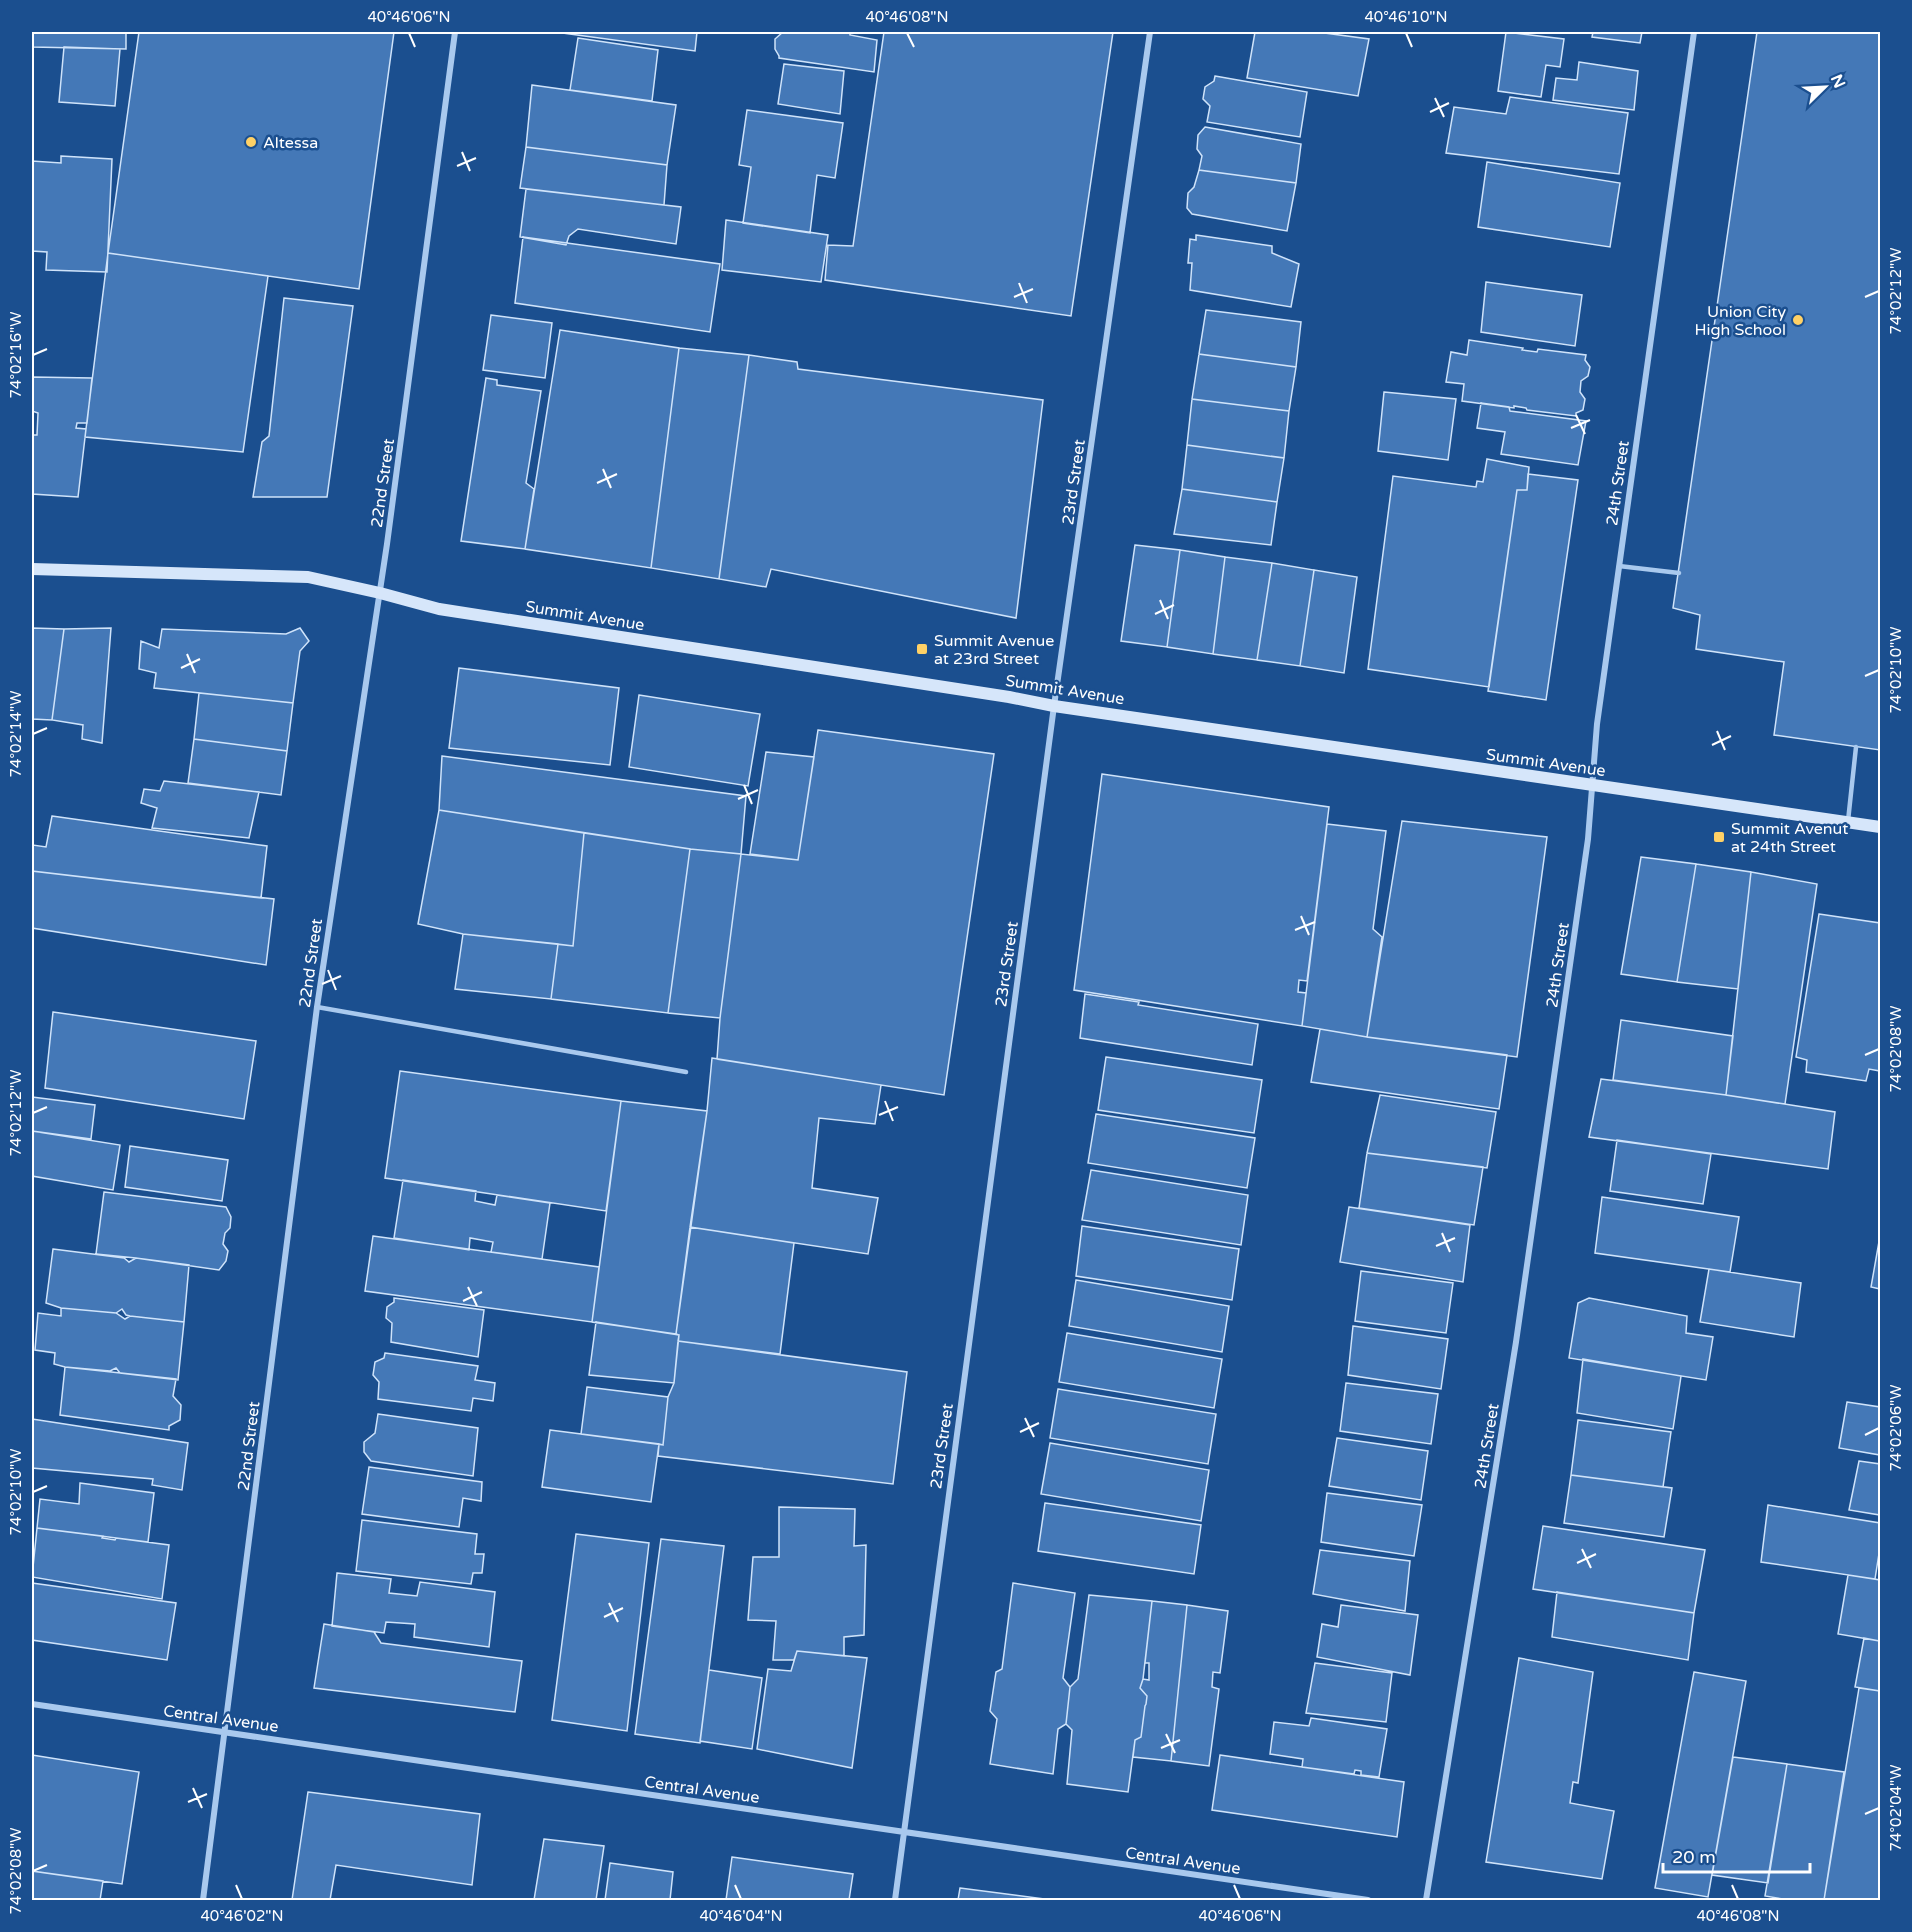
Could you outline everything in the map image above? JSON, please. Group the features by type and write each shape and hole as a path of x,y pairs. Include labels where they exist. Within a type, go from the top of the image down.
{"street":[{"name":"22nd Street","path":"203,1900 317,1007 380,593 455,32"},
{"name":"23rd Street","path":"895,1900 902,1832 1054,706 1149,32"},
{"name":"24th Street","path":"1426,1900 1516,1342 1588,838 1597,724 1694,32"},
{"name":"Summit Avenue","path":"32,569 308,578 380,593 439,609 1009,697 1054,706 1881,827"},
{"name":"Central Avenue","path":"32,1704 1368,1900"}],"lane":[{"path":"1619,566 1678,573"},
{"path":"1848,823 1856,747"},
{"path":"317,1007 686,1072"}],"building":[{"path":"32,32 126,32 126,49 32,47"},
{"name":"Altessa","path":"139,32 394,32 359,289 108,253"},
{"path":"555,32 697,32 695,51"},
{"path":"783,32 850,32 850,35 877,40 874,72 779,58 775,49 775,39"},
{"path":"884,32 1113,32 1071,316 825,280 828,245 853,246"},
{"path":"1255,32 1317,32 1369,39 1358,96 1247,78"},
{"path":"1506,32 1564,39 1560,67 1546,65 1541,97 1498,91"},
{"path":"1593,32 1642,32 1640,43 1592,37"},
{"name":"Union City High School","path":"1757,32 1880,32 1880,750 1774,735 1784,662 1696,649 1700,615 1673,608"},
{"path":"578,38 658,50 652,101 570,90"},
{"path":"64,47 120,49 115,106 59,102"},
{"path":"1579,62 1638,71 1634,110 1553,100 1556,78 1577,80"},
{"path":"784,64 844,71 840,114 778,104"},
{"path":"1215,76 1307,92 1300,137 1207,122 1210,106 1203,99 1205,87 1214,81"},
{"path":"532,85 676,105 667,165 526,147"},
{"path":"1510,97 1628,113 1619,174 1446,153 1454,107 1506,114"},
{"path":"747,110 843,123 835,178 817,175 810,233 743,223 751,167 739,165"},
{"path":"1205,127 1301,144 1296,183 1199,170 1202,156 1197,149 1198,135"},
{"path":"526,147 667,165 664,205 520,188"},
{"path":"61,156 112,159 107,272 46,270 47,252 32,251 32,161 61,163"},
{"path":"1487,162 1620,183 1610,247 1478,227"},
{"path":"1199,170 1296,183 1287,231 1192,214 1187,208 1188,193 1194,187"},
{"path":"526,189 681,207 676,244 578,229 569,236 566,245 520,237"},
{"path":"726,220 828,235 821,282 722,270"},
{"path":"1196,235 1272,246 1272,253 1299,264 1291,307 1190,290 1192,263 1188,263 1190,239 1196,240"},
{"path":"523,237 720,264 710,332 515,303"},
{"path":"108,253 268,276 243,452 85,437"},
{"path":"1486,282 1582,295 1575,346 1481,332"},
{"path":"284,298 353,306 327,497 253,497 262,442 269,436"},
{"path":"1206,310 1301,322 1296,367 1199,354"},
{"path":"491,315 552,323 545,378 483,370"},
{"path":"560,330 679,348 651,568 525,549"},
{"path":"1469,340 1537,352 1538,349 1586,355 1585,360 1590,367 1588,376 1581,381 1580,392 1585,399 1583,410 1576,413 1576,416 1527,410 1514,406 1514,408 1462,401 1464,384 1446,382 1451,352 1467,355"},
{"path":"679,348 749,355 719,579 651,568"},
{"path":"1199,354 1296,367 1289,411 1192,399"},
{"path":"749,355 797,362 798,369 1043,400 1016,618 771,569 766,587 719,579"},
{"path":"32,377 92,378 87,423 77,423 76,428 86,429 78,497 32,494 32,435 37,435 38,413 32,411"},
{"path":"486,378 497,380 497,385 541,391 526,483 534,489 525,549 461,541"},
{"path":"1384,392 1456,399 1448,460 1378,451"},
{"path":"1192,399 1289,411 1284,458 1187,445"},
{"path":"1481,403 1509,407 1510,411 1586,421 1578,465 1501,454 1505,432 1477,428"},
{"path":"1187,445 1284,458 1277,502 1182,489"},
{"path":"1487,459 1529,467 1527,490 1517,490 1489,687 1368,669 1393,476 1476,487 1477,481 1483,482"},
{"path":"1528,474 1578,480 1546,700 1488,691 1517,490 1527,490"},
{"path":"1182,489 1277,502 1271,545 1174,534"},
{"path":"1135,545 1180,550 1167,647 1121,641"},
{"path":"1180,550 1225,557 1213,654 1167,647"},
{"path":"1225,557 1272,563 1257,660 1213,654"},
{"path":"1272,563 1314,570 1300,666 1257,660"},
{"path":"1314,570 1357,577 1344,673 1300,666"},
{"path":"32,628 64,629 52,720 32,719"},
{"path":"111,628 102,743 82,739 83,725 52,720 64,629"},
{"path":"300,628 309,641 300,651 293,703 154,688 156,673 139,669 141,641 159,648 162,629 286,634"},
{"path":"459,668 619,688 610,765 449,748"},
{"path":"199,693 293,703 287,751 194,739"},
{"path":"639,695 760,714 748,786 629,767"},
{"path":"818,730 994,754 944,1095 717,1059 741,854 798,860"},
{"path":"194,739 287,751 281,795 188,783"},
{"path":"766,752 814,757 798,860 750,854"},
{"path":"442,756 746,796 741,854 690,849 439,810"},
{"path":"1102,774 1329,807 1307,981 1299,980 1298,992 1306,993 1302,1026 1074,990"},
{"path":"164,781 259,792 249,838 152,828 157,808 141,803 144,789 160,791"},
{"path":"439,810 584,833 573,946 463,934 418,924"},
{"path":"52,816 267,846 261,898 32,871 33,845 46,847"},
{"path":"1402,821 1547,837 1517,1057 1367,1037"},
{"path":"1327,824 1386,831 1373,929 1382,937 1367,1037 1302,1026"},
{"path":"584,833 690,849 668,1013 551,999 558,944 573,946"},
{"path":"690,849 741,854 720,1018 668,1013"},
{"path":"1641,857 1696,864 1677,982 1621,974"},
{"path":"1696,864 1751,872 1738,989 1677,982"},
{"path":"32,871 274,899 266,965 32,928"},
{"path":"1751,872 1817,884 1785,1104 1726,1095"},
{"path":"1819,914 1880,923 1880,1071 1869,1069 1866,1081 1806,1072 1807,1060 1796,1057"},
{"path":"463,934 558,944 551,999 455,989"},
{"path":"1085,994 1258,1024 1252,1065 1080,1038"},
{"path":"53,1012 256,1041 244,1119 45,1088"},
{"path":"1621,1020 1733,1036 1726,1095 1613,1080"},
{"path":"1320,1029 1507,1055 1499,1109 1311,1082"},
{"path":"1106,1057 1262,1080 1254,1133 1098,1110"},
{"path":"712,1058 881,1085 875,1124 819,1118 812,1188 878,1198 868,1254 690,1227 707,1111"},
{"path":"400,1071 621,1101 606,1211 385,1178"},
{"path":"1601,1079 1835,1112 1828,1169 1589,1137"},
{"path":"1380,1095 1496,1112 1487,1168 1367,1153"},
{"path":"32,1097 95,1105 91,1139 32,1131"},
{"path":"621,1101 707,1111 676,1334 592,1322"},
{"path":"1096,1114 1255,1138 1247,1188 1088,1163"},
{"path":"32,1131 120,1145 113,1190 32,1176"},
{"path":"1617,1140 1711,1154 1703,1204 1610,1191"},
{"path":"130,1146 228,1160 222,1201 125,1187"},
{"path":"1367,1153 1483,1167 1474,1225 1359,1208"},
{"path":"1091,1170 1248,1195 1241,1245 1082,1220"},
{"path":"403,1180 476,1191 475,1201 495,1205 497,1195 550,1203 542,1259 491,1252 493,1242 470,1238 469,1250 394,1238"},
{"path":"104,1192 226,1207 231,1217 230,1228 225,1233 223,1244 228,1251 226,1261 219,1270 96,1254"},
{"path":"1602,1197 1739,1217 1730,1272 1595,1253"},
{"path":"1349,1207 1470,1225 1463,1282 1340,1262"},
{"path":"1082,1226 1239,1249 1232,1300 1076,1276"},
{"path":"690,1227 794,1243 780,1354 678,1341 679,1335 676,1334"},
{"path":"373,1236 599,1267 592,1322 365,1291"},
{"path":"1880,1236 1880,1289 1871,1287"},
{"path":"53,1249 124,1258 129,1262 136,1258 189,1265 184,1322 130,1316 126,1315 122,1309 116,1313 61,1308 46,1303"},
{"path":"1709,1269 1801,1283 1794,1337 1700,1322"},
{"path":"1361,1271 1453,1283 1446,1333 1355,1321"},
{"path":"1076,1280 1229,1306 1222,1352 1069,1326"},
{"path":"394,1298 484,1310 478,1357 391,1342 392,1323 386,1318 387,1307 394,1302"},
{"path":"1589,1298 1687,1316 1686,1333 1713,1337 1706,1380 1569,1358 1578,1303"},
{"path":"61,1308 116,1313 125,1319 130,1316 184,1322 178,1380 120,1373 116,1368 110,1371 54,1364 55,1353 35,1350 38,1313 61,1316"},
{"path":"596,1322 679,1335 674,1383 589,1375"},
{"path":"1353,1326 1448,1339 1441,1389 1348,1375"},
{"path":"1067,1333 1222,1359 1214,1408 1059,1382"},
{"path":"678,1341 907,1372 893,1484 658,1456 659,1444 663,1445 668,1397 674,1383"},
{"path":"385,1353 478,1366 475,1380 495,1383 493,1401 473,1398 471,1411 378,1399 379,1382 373,1375 375,1362 384,1358"},
{"path":"1583,1359 1681,1376 1673,1429 1577,1413"},
{"path":"65,1367 176,1379 173,1396 181,1405 180,1420 169,1426 169,1430 60,1415"},
{"path":"1346,1383 1438,1394 1431,1444 1340,1431"},
{"path":"587,1387 668,1397 663,1445 581,1434"},
{"path":"1058,1389 1216,1414 1208,1464 1050,1438"},
{"path":"1847,1402 1880,1407 1880,1455 1839,1448"},
{"path":"378,1414 478,1428 473,1476 371,1461 364,1452 364,1442 375,1433"},
{"path":"32,1419 188,1443 182,1490 152,1485 153,1479 32,1468"},
{"path":"1578,1420 1671,1432 1663,1487 1571,1475"},
{"path":"550,1430 659,1444 651,1502 542,1487"},
{"path":"1337,1438 1428,1451 1421,1500 1329,1486"},
{"path":"1050,1443 1209,1470 1201,1521 1041,1494"},
{"path":"1859,1461 1880,1464 1880,1515 1849,1510"},
{"path":"369,1467 482,1482 481,1501 463,1498 459,1527 362,1514"},
{"path":"1571,1475 1672,1488 1664,1537 1564,1523"},
{"path":"80,1483 154,1493 148,1542 37,1528 40,1499 79,1504"},
{"path":"1327,1493 1422,1505 1414,1556 1321,1542"},
{"path":"1045,1503 1201,1525 1194,1574 1038,1551"},
{"path":"1768,1505 1880,1523 1880,1547 1875,1579 1761,1562"},
{"path":"779,1507 855,1509 854,1546 866,1545 864,1635 844,1637 844,1656 797,1651 794,1660 773,1660 776,1621 748,1620 753,1557 779,1557"},
{"path":"362,1520 477,1534 475,1554 484,1554 482,1573 473,1573 471,1584 356,1571"},
{"path":"1543,1526 1705,1550 1694,1613 1533,1589"},
{"path":"37,1528 103,1536 102,1538 115,1540 116,1538 169,1545 162,1599 32,1577"},
{"path":"576,1534 649,1543 627,1731 552,1720"},
{"path":"661,1539 724,1546 700,1743 635,1734"},
{"path":"1320,1550 1410,1561 1405,1611 1313,1594"},
{"path":"337,1573 391,1579 389,1593 417,1596 420,1582 495,1592 489,1647 414,1637 415,1624 386,1622 384,1633 332,1626"},
{"path":"1848,1575 1880,1580 1880,1641 1838,1634"},
{"path":"32,1583 176,1603 167,1660 32,1640"},
{"path":"1013,1583 1075,1593 1063,1678 1070,1687 1066,1724 1058,1729 1053,1774 990,1764 997,1719 990,1711 996,1672 1002,1669"},
{"path":"1557,1592 1694,1613 1688,1660 1552,1637"},
{"path":"1089,1595 1152,1601 1140,1688 1147,1696 1146,1704 1141,1737 1135,1740 1128,1792 1067,1784 1072,1730 1066,1724 1070,1687 1078,1679"},
{"path":"1152,1601 1187,1605 1171,1761 1133,1757 1135,1740 1141,1737 1147,1696 1140,1688 1143,1679 1149,1680 1149,1663 1145,1663"},
{"path":"1187,1605 1228,1611 1220,1673 1213,1672 1212,1687 1219,1689 1209,1766 1171,1761"},
{"path":"1341,1605 1418,1615 1410,1675 1317,1657 1322,1624 1338,1627"},
{"path":"324,1624 374,1632 381,1643 522,1661 515,1712 314,1688"},
{"path":"1864,1638 1880,1641 1880,1691 1855,1687"},
{"path":"797,1651 867,1658 852,1768 757,1749 768,1669 791,1671"},
{"path":"1519,1658 1593,1672 1578,1783 1573,1782 1570,1803 1614,1811 1602,1879 1486,1862"},
{"path":"1315,1663 1392,1673 1386,1722 1306,1713"},
{"path":"709,1670 762,1678 752,1749 700,1741"},
{"path":"1694,1672 1746,1681 1708,1897 1655,1888"},
{"path":"1859,1688 1880,1691 1880,1900 1824,1900"},
{"path":"1311,1718 1387,1729 1379,1777 1361,1775 1361,1771 1355,1770 1354,1774 1302,1767 1303,1759 1270,1754 1274,1722 1309,1726"},
{"path":"32,1755 139,1772 122,1884 32,1871"},
{"path":"1220,1755 1404,1782 1397,1837 1212,1810"},
{"path":"1733,1757 1787,1764 1768,1883 1712,1875"},
{"path":"1787,1764 1844,1772 1824,1900 1789,1900 1765,1896"},
{"path":"308,1792 480,1814 472,1885 336,1865 330,1900 292,1900"},
{"path":"544,1839 604,1846 596,1900 534,1900"},
{"path":"732,1857 853,1874 849,1900 726,1900"},
{"path":"610,1863 673,1872 670,1900 605,1900"},
{"path":"32,1871 103,1881 100,1900 32,1900"},
{"path":"960,1888 1052,1900 958,1900"}],"place":[{"name":"Altessa","path":"251,142"},
{"name":"Union City High School","path":"1798,320"},
{"name":"Summit Avenue at 23rd Street","path":"922,649"},
{"name":"Summit Avenut at 24th Street","path":"1719,837"}]}
